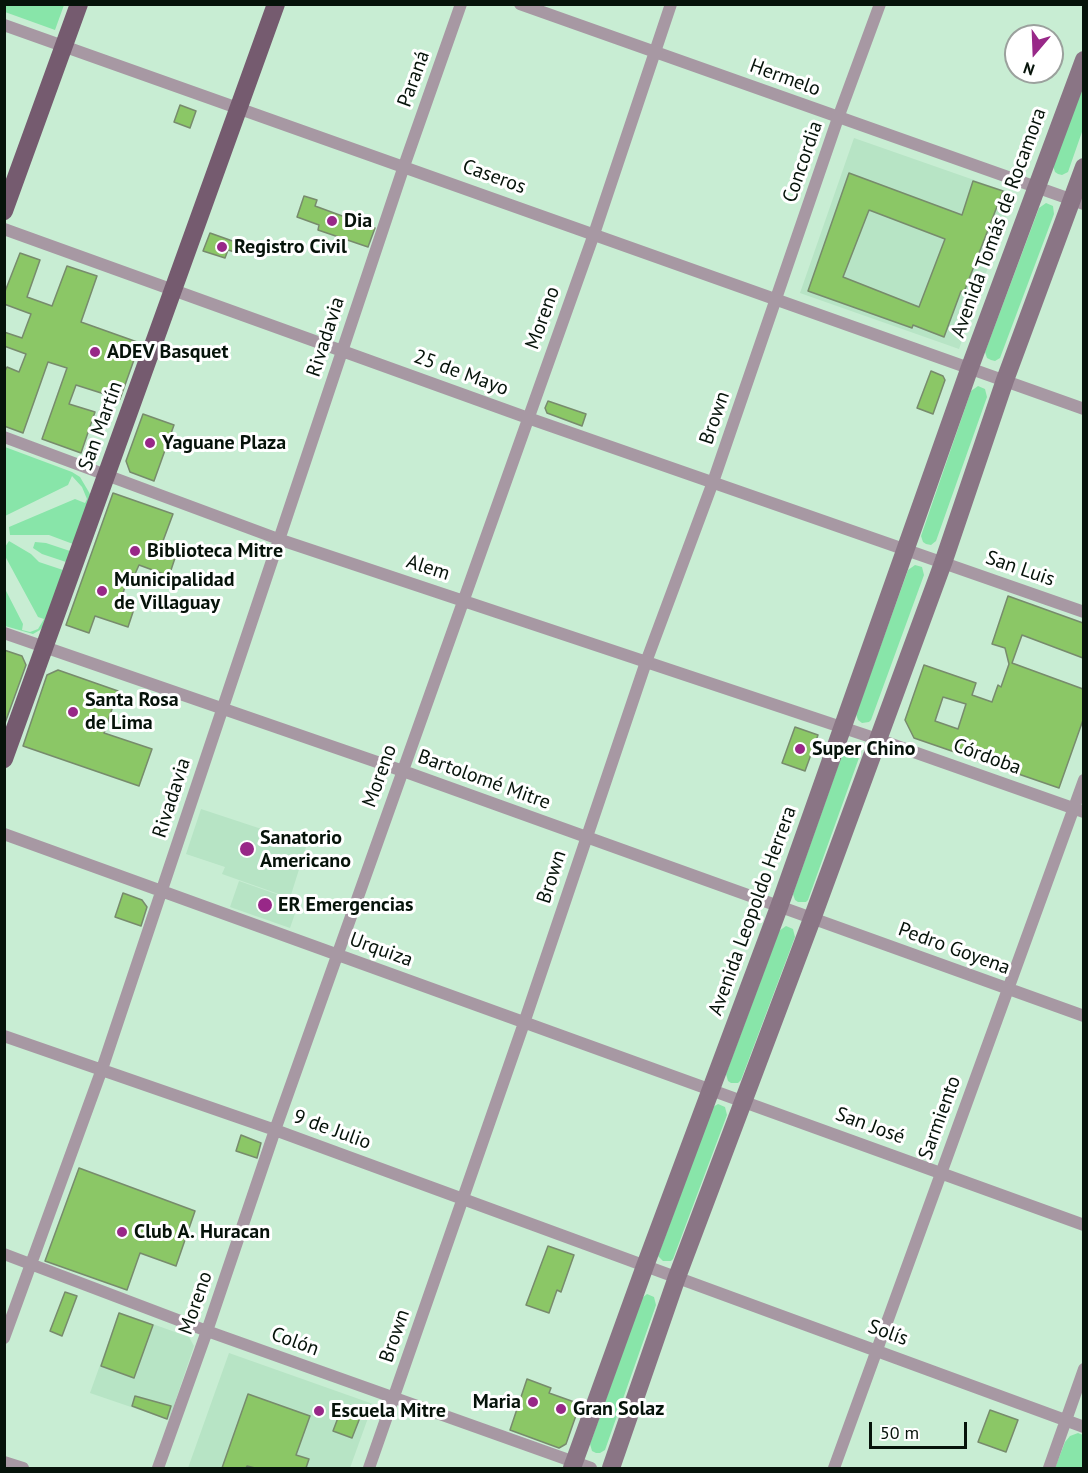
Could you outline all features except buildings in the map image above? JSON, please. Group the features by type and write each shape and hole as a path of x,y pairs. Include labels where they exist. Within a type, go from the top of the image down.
{"main road":[{"path":"4,211 79,4"},
{"name":"San Martín","path":"4,759 276,4"}],"street":[{"name":"Paraná","path":"404,166 461,4"},
{"name":"Hermelo","path":"520,4 1077,202"},
{"name":"Moreno","path":"158,1468 275,1130 594,234 671,4"},
{"name":"Concordia","path":"777,298 838,118 880,4"},
{"name":"Caseros","path":"4,25 777,298 1083,409"},
{"name":"Avenida Tomás de Rocamora","path":"970,367 1083,60"},
{"name":"Rivadavia","path":"4,1338 102,1069 404,166"},
{"path":"611,1468 677,1277 943,563 1005,380 1077,202 1083,167"},
{"name":"25 de Mayo","path":"4,229 528,418 906,549"},
{"name":"Brown","path":"369,1468 524,1023 646,662 713,482 777,298"},
{"name":"Avenida Leopoldo Herrera","path":"579,1467 645,1266 779,907 970,367"},
{"name":"Alem","path":"4,437 280,540 843,727"},
{"name":"San Luis","path":"906,549 1083,612"},
{"name":"Bartolomé Mitre","path":"4,633 403,771 779,907"},
{"name":"Córdoba","path":"843,727 1078,810"},
{"name":"Sarmiento","path":"834,1468 1008,989 1078,810 1083,780"},
{"name":"Urquiza","path":"4,834 711,1091"},
{"name":"Pedro Goyena","path":"779,907 1083,1016"},
{"name":"9 de Julio","path":"4,1036 275,1130 645,1266"},
{"name":"San José","path":"711,1091 1083,1225"},
{"name":"Colón","path":"4,1254 579,1467"},
{"name":"Solís","path":"645,1266 1083,1427"},
{"path":"1048,1468 1083,1369"},
{"path":"4,1462 23,1468"}],"shaded area":[{"path":"854,138 1014,194 959,349 800,293"},
{"name":"Sanatorio Americano","path":"201,809 307,844 290,898 222,874 225,867 186,854"},
{"name":"ER Emergencias","path":"239,881 299,902 290,928 230,907"},
{"path":"119,1312 189,1337 194,1346 169,1420 90,1393"},
{"name":"Escuela Mitre","path":"229,1353 373,1404 350,1468 188,1468"}],"green space":[{"path":"4,5 64,5 55,30 5,12"},
{"path":"1083,81 1083,129 1068,172 1062,175 1055,172 1053,166"},
{"path":"1046,203 1053,206 1054,214 1000,358 995,361 991,360 987,358 985,352 1039,208"},
{"path":"978,386 985,389 987,397 936,541 931,545 926,544 921,536 971,391"},
{"path":"5,447 72,472 80,477 90,494 89,503 45,624 33,634 5,626 4,587 23,624 22,630 30,632 38,629 44,619 38,617 5,556 5,547 9,541 31,554 39,562 63,570 66,562 42,554 33,548 35,542 70,551 73,544 49,535 10,535 9,527 75,499 85,503 87,499 82,487 72,476 68,485 5,516"},
{"path":"915,565 922,567 924,575 871,720 862,723 856,714 908,570"},
{"path":"851,745 858,747 860,755 808,900 798,902 793,894 844,749"},
{"path":"786,926 793,929 795,937 741,1080 738,1083 731,1083 726,1074 779,931"},
{"path":"718,1104 725,1107 727,1115 673,1259 663,1261 658,1256 713,1107"},
{"path":"647,1294 654,1297 656,1305 605,1450 596,1453 592,1451 590,1444 642,1298"},
{"path":"1078,1433 1083,1435 1083,1468 1055,1468 1065,1442 1070,1436"}],"place":[{"name":"Dia","path":"332,221"},
{"name":"Registro Civil","path":"222,247"},
{"name":"ADEV Basquet","path":"95,352"},
{"name":"Yaguane Plaza","path":"150,443"},
{"name":"Biblioteca Mitre","path":"135,551"},
{"name":"Municipalidad de Villaguay","path":"102,591"},
{"name":"Santa Rosa de Lima","path":"73,712"},
{"name":"Super Chino","path":"800,749"},
{"name":"Sanatorio Americano","path":"247,849"},
{"name":"ER Emergencias","path":"265,905"},
{"name":"Club A. Huracan","path":"122,1232"},
{"name":"Maria","path":"533,1402"},
{"name":"Gran Solaz","path":"561,1409"},
{"name":"Escuela Mitre","path":"319,1411"}]}
